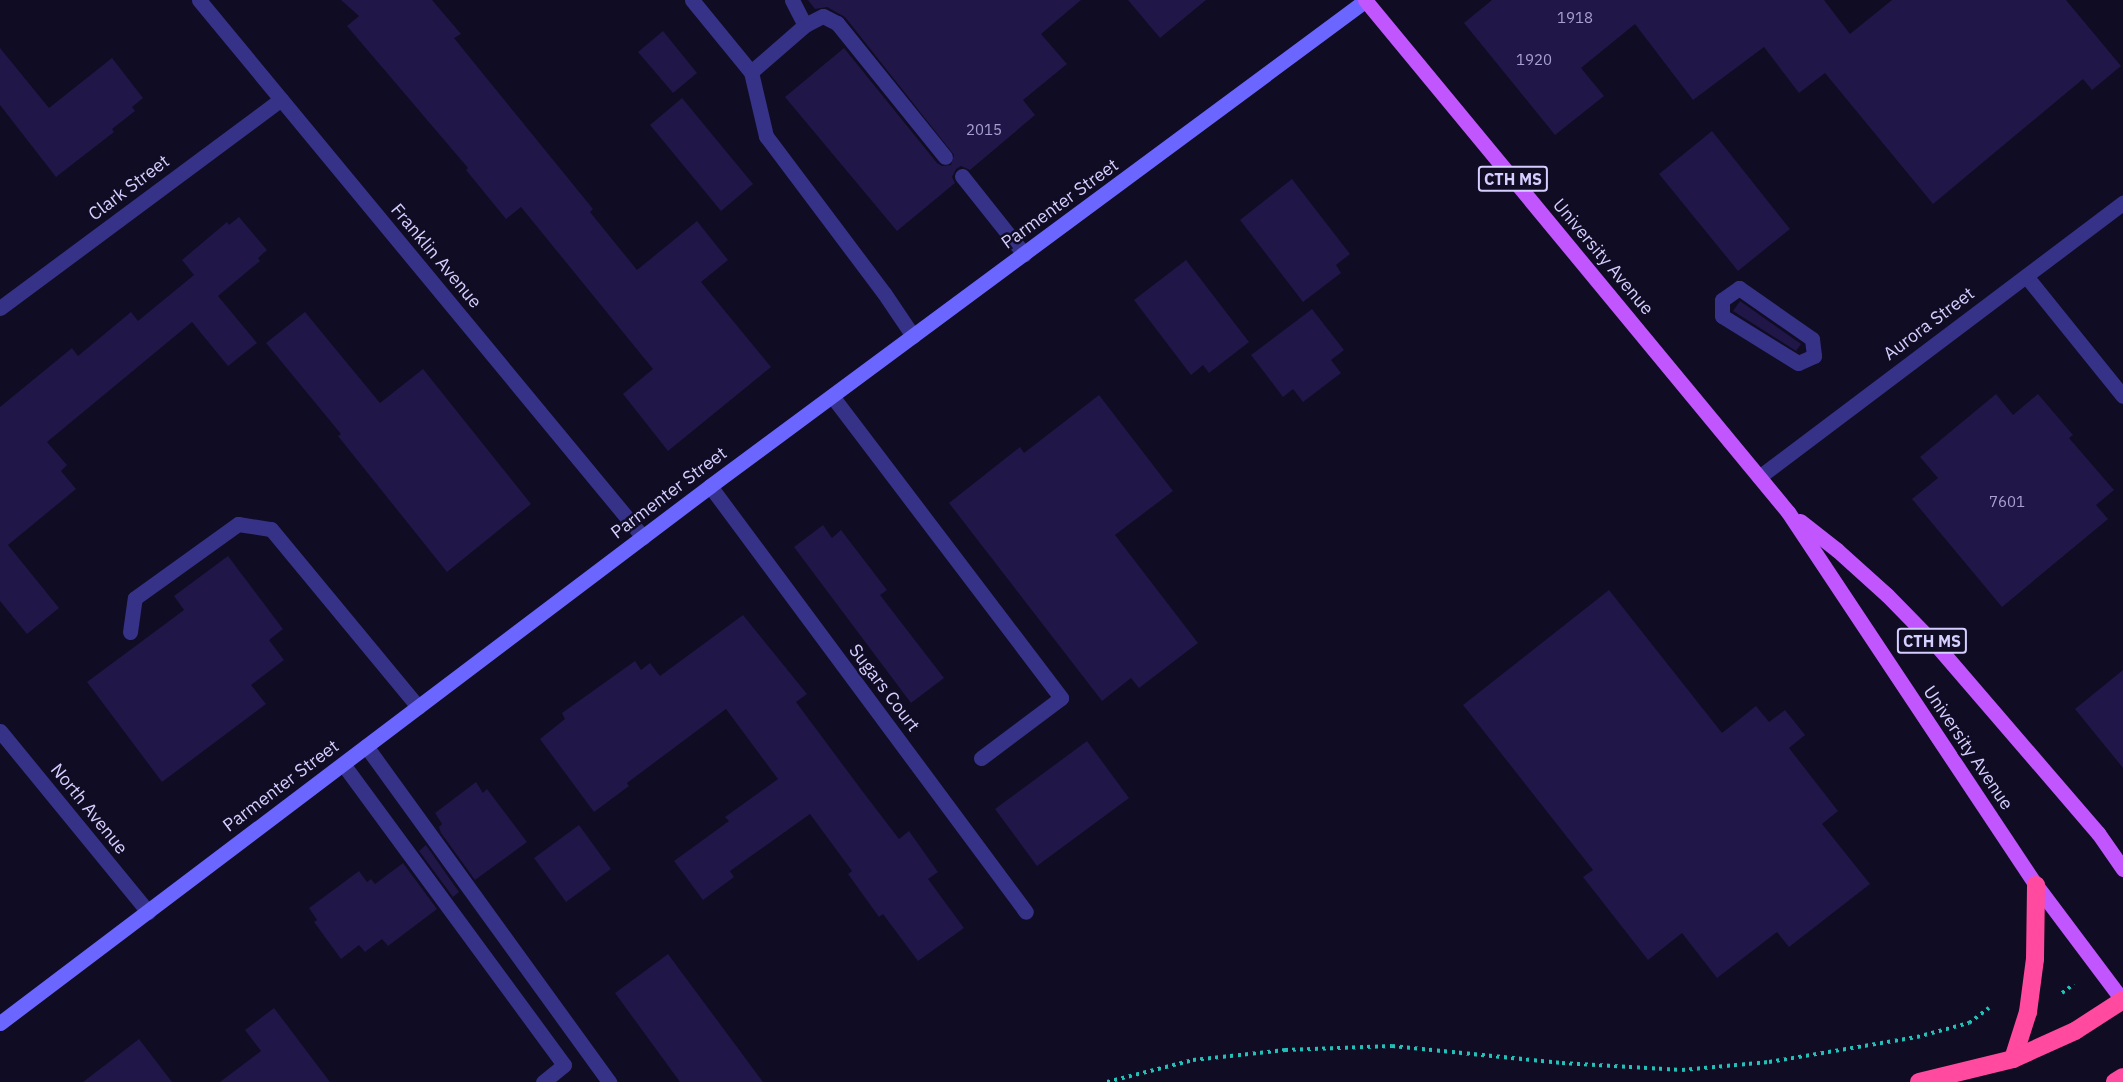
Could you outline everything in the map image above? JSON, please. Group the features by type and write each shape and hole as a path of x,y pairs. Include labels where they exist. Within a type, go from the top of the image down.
{"highway":[{"path":"2013,1059 2028,1012 2035,959 2036,885"},
{"path":"1919,1082 2013,1059 2075,1031 2123,1000"},
{"path":"2115,1082 2123,1077"}],"main road":[{"name":"University Avenue","path":"1365,0 1788,512 2036,885 2123,1000"},
{"name":"University Avenue","path":"1788,512 1846,558 1937,646 2090,824 2123,869"}],"street":[{"name":"Franklin Avenue","path":"199,0 643,537"},
{"path":"692,0 751,72 766,136 884,293 913,336"},
{"path":"792,0 805,25"},
{"name":"Parmenter Street","path":"0,1023 710,486 1365,0"},
{"path":"751,72 805,25 823,16 837,23 945,157"},
{"name":"Clark Street","path":"0,308 281,99"},
{"path":"962,176 1024,254"},
{"name":"Aurora Street","path":"1759,477 2123,203"},
{"path":"2026,276 2123,396"},
{"path":"1738,288 1812,339 1814,356 1798,363 1722,316 1722,300 1738,288"},
{"path":"832,396 1061,698 981,758"},
{"name":"Sugars Court","path":"710,486 1026,912"},
{"path":"130,632 135,598 238,524 271,529 418,707"},
{"name":"North Avenue","path":"0,731 148,912"},
{"path":"366,746 609,1082"},
{"path":"343,764 564,1065 543,1082"}],"path":[{"path":"2062,993 2076,983"},
{"path":"1107,1082 1193,1060 1285,1050 1392,1046 1562,1063 1682,1070 1768,1062 1917,1037 1969,1023 1989,1008"}],"building":[{"path":"341,0 432,0 461,34 454,38 593,209 590,212 637,270 697,221 728,260 701,282 771,367 668,451 623,394 653,369 521,207 506,219 466,170 468,168 347,26 359,16"},
{"path":"808,0 1081,0 1041,34 1067,64 1023,100 1035,115 970,170 961,166 956,169 952,177 955,183 897,231 785,97 844,48 937,163 942,166 951,165 954,155 845,17 827,7 815,9"},
{"path":"1128,0 1206,0 1160,38"},
{"path":"1492,0 1824,0 1850,34 1892,0 2066,0 2121,66 2092,90 2083,79 1933,204 1825,73 1799,93 1764,47 1693,100 1635,24 1581,68 1604,96 1555,135 1464,23"},
{"path":"663,31 697,73 673,93 638,52"},
{"path":"0,48 49,108 112,58 143,98 132,107 135,111 112,129 114,132 56,177 0,105"},
{"path":"682,98 753,184 721,211 650,125"},
{"path":"1712,131 1790,229 1738,271 1659,174"},
{"path":"1292,179 1350,254 1336,265 1341,273 1303,302 1240,220"},
{"path":"239,217 267,250 258,258 260,261 218,296 257,343 228,366 192,322 47,442 67,465 61,471 76,489 8,545 59,608 27,634 0,601 0,407 72,348 78,356 131,312 138,321 194,275 182,260 227,222 229,225"},
{"path":"1186,260 1249,342 1209,373 1203,365 1191,375 1134,300"},
{"path":"1740,301 1801,344 1796,351 1733,311"},
{"path":"1312,309 1344,350 1331,360 1341,373 1303,402 1293,389 1283,397 1251,355"},
{"path":"305,312 380,403 423,369 531,504 447,572 338,436 341,434 266,343"},
{"path":"1996,394 2013,415 2038,394 2073,435 2069,438 2114,490 2096,505 2108,519 2002,607 1912,499 1938,478 1920,457"},
{"path":"1099,395 1173,491 1115,535 1198,643 1139,688 1131,678 1102,701 949,503 1020,447 1024,453"},
{"path":"823,525 832,538 841,530 887,590 880,595 944,678 911,703 794,547"},
{"path":"228,556 283,629 269,640 284,660 251,685 266,704 162,782 87,682 184,610 174,596"},
{"path":"1609,590 1722,733 1756,706 1769,722 1785,710 1805,735 1789,748 1838,811 1822,824 1870,884 1789,947 1777,932 1717,978 1682,933 1648,960 1583,877 1593,870 1463,705"},
{"path":"743,615 807,694 796,702 863,792 899,839 909,831 938,872 928,879 964,928 918,961 883,914 879,917 848,874 852,871 810,814 730,871 734,877 703,900 674,861 729,821 725,817 778,779 726,709 627,783 629,786 594,812 540,739 565,719 562,713 635,661 641,670 650,663 660,676"},
{"path":"2123,670 2123,768 2075,709"},
{"path":"1087,741 1129,798 1037,866 995,809"},
{"path":"476,782 483,793 487,789 527,842 475,880 441,833 439,827 442,824 435,813"},
{"path":"579,825 611,869 566,902 534,858"},
{"path":"426,845 459,892 453,897 419,851"},
{"path":"403,863 437,909 388,946 382,939 365,952 359,945 341,959 314,922 317,920 309,908 359,871 367,882 371,879 375,884"},
{"path":"668,954 763,1082 680,1082 615,993"},
{"path":"274,1008 330,1082 220,1082 261,1051 245,1030"},
{"path":"139,1039 172,1082 83,1082"}]}
